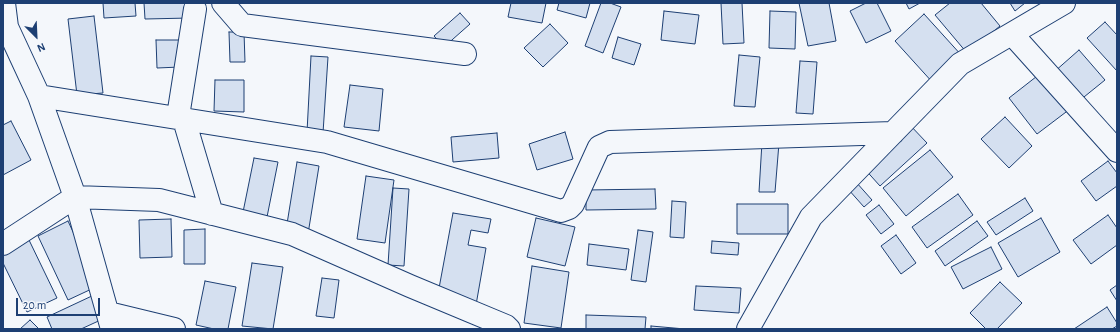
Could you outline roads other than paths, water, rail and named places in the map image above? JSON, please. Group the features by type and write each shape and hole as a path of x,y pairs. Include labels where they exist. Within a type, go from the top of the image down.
{"street":[{"path":"4,3 5,28 39,96 75,197 110,321 174,329"},
{"path":"223,3 242,25 465,54"},
{"path":"748,329 811,217 960,64 1064,3"},
{"path":"195,9 179,110 212,214"},
{"path":"1012,34 1114,142"},
{"path":"39,96 327,142 561,211 569,208 573,204 599,147 610,142 893,133"},
{"path":"3,244 75,197 159,200 292,234 506,326 509,329"}]}
